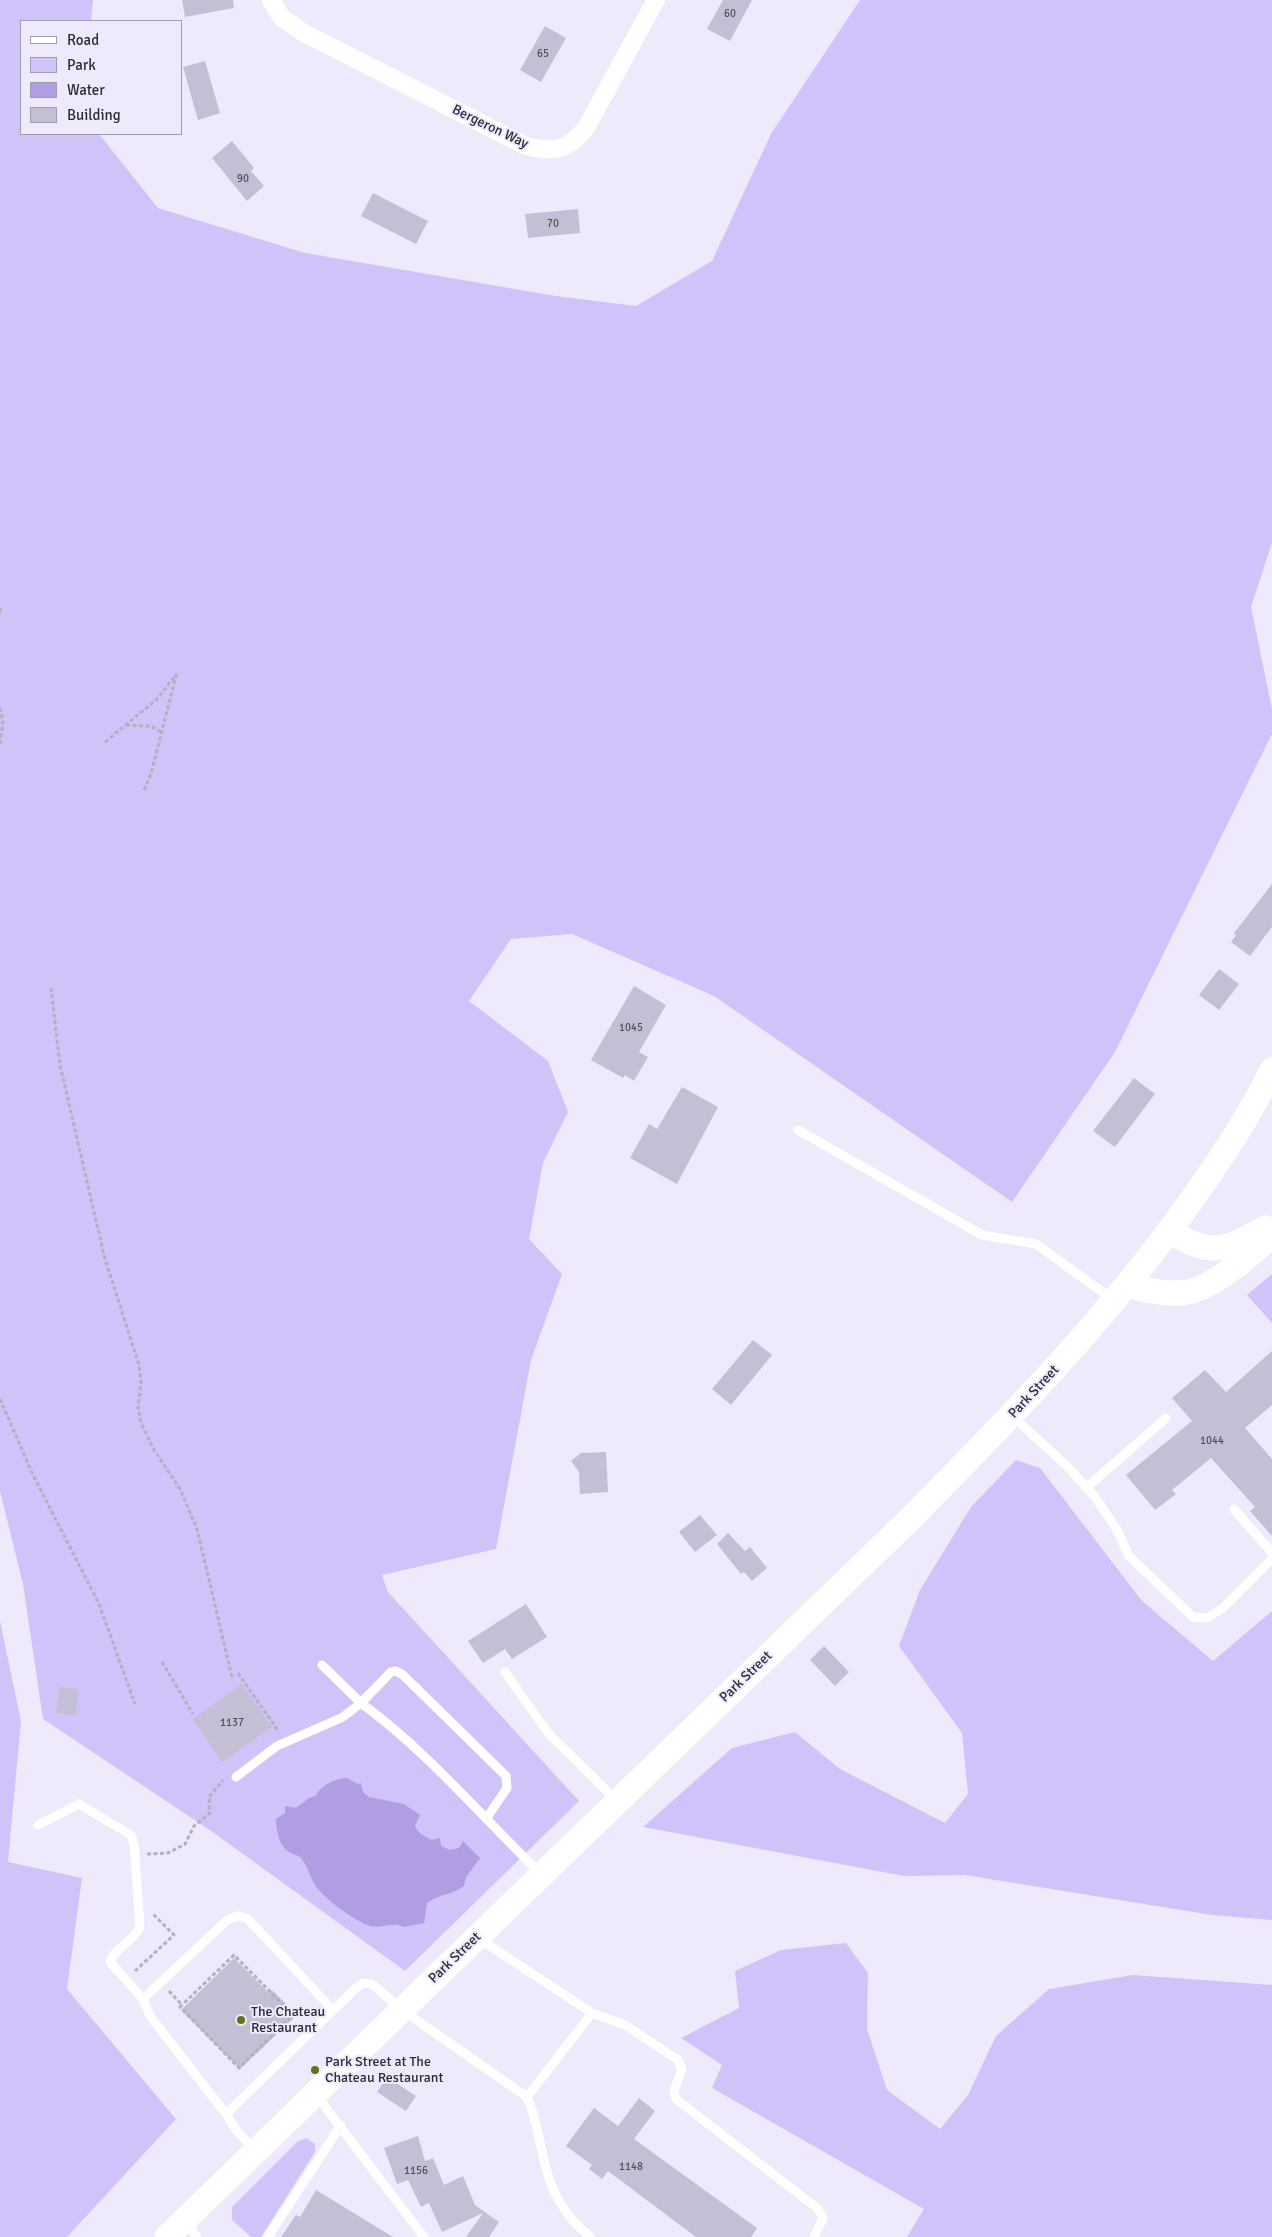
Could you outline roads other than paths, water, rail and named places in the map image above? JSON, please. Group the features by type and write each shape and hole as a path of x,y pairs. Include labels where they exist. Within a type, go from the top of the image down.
{"main road":[{"name":"Park Street","path":"167,2237 191,2228 255,2150 909,1520 1012,1416 1121,1293 1170,1230 1229,1145 1272,1070"},
{"path":"1170,1230 1189,1243 1206,1248 1222,1248 1238,1243 1272,1224"},
{"path":"1121,1293 1183,1293 1202,1287 1246,1258 1272,1236"}],"street":[{"name":"Bergeron Way","path":"272,0 282,18 304,32 526,146 544,150 562,148 577,140 596,110 656,0"}],"lane":[{"path":"798,1130 982,1235 1036,1244 1121,1293"},
{"path":"1012,1416 1067,1466 1118,1530 1129,1556 1193,1617 1207,1618 1223,1608 1272,1559"},
{"path":"1086,1488 1166,1418"},
{"path":"1234,1508 1272,1553"},
{"path":"322,1665 361,1703 394,1727 542,1875"},
{"path":"236,1777 284,1743 343,1717 361,1703 392,1672 396,1671 403,1675 506,1776 507,1788 486,1819"},
{"path":"505,1672 548,1733 618,1802"},
{"path":"38,1825 79,1804 131,1835 134,1844 139,1929 113,1955 110,1962 143,1999 150,2016 226,2114 236,2130 255,2150"},
{"path":"143,1999 226,1921 242,1916 247,1918 333,2010"},
{"path":"476,1937 592,2013 618,2020 678,2060 682,2069 674,2091 676,2099 817,2208 823,2218 814,2237"},
{"path":"226,2114 359,1985 372,1984 402,2010 528,2097 539,2128 543,2160 549,2178 568,2215 578,2227 591,2237"},
{"path":"528,2097 592,2013"},
{"path":"315,2093 341,2124 424,2237"},
{"path":"268,2237 341,2124"}],"water":[{"path":"347,1778 358,1784 361,1783 363,1792 369,1797 404,1804 420,1815 415,1826 418,1831 432,1840 440,1838 441,1846 450,1850 459,1848 463,1841 480,1858 466,1877 464,1886 427,1903 424,1923 404,1927 395,1925 374,1927 356,1919 332,1903 319,1891 302,1859 287,1850 281,1843 276,1819 285,1813 285,1806 296,1808 309,1798 316,1796 329,1783"}],"place":[{"name":"The Chateau Restaurant","path":"241,2020"},
{"name":"Park Street at The Chateau Restaurant","path":"315,2070"}]}
